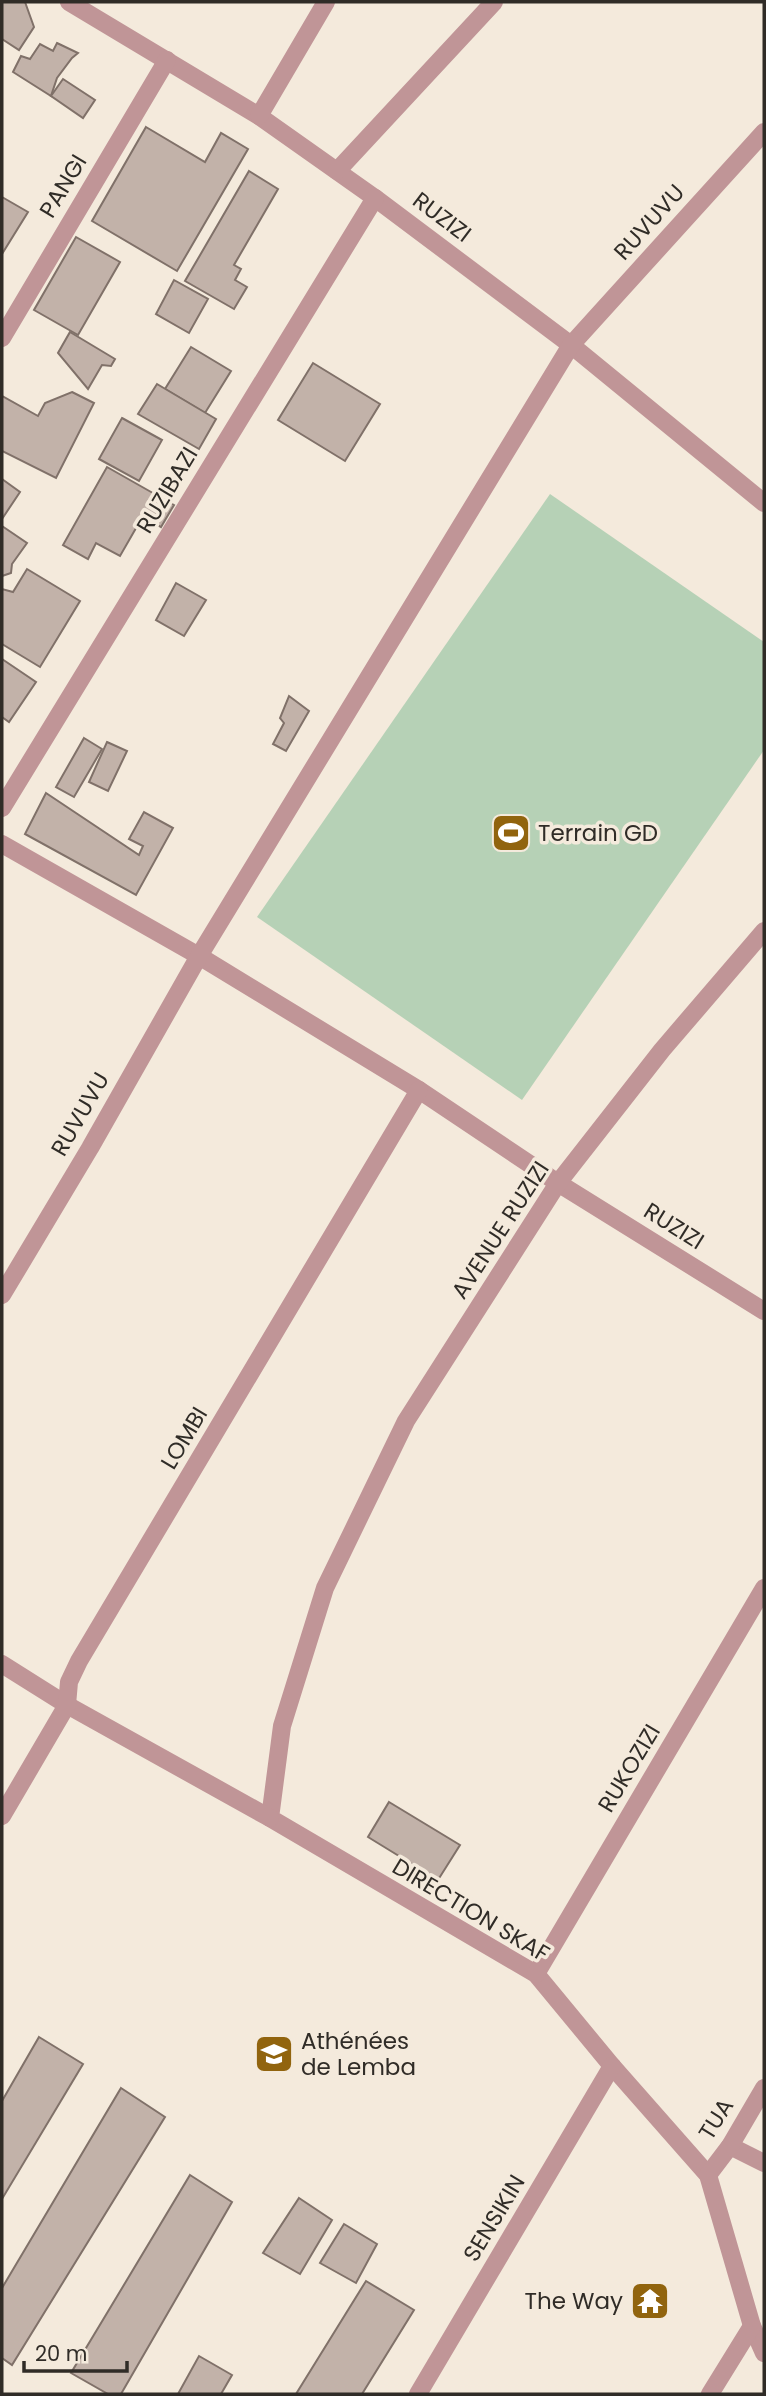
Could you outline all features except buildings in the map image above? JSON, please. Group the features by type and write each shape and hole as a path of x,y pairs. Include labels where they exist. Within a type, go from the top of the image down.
{"street":[{"name":"RUZIZI","path":"69,2 259,117 375,198 570,345 762,496"},
{"path":"259,117 326,2"},
{"path":"337,171 494,2"},
{"name":"PANGI","path":"2,338 167,60"},
{"name":"RUVUVU","path":"2,1295 90,1148 199,956 570,345 764,132"},
{"name":"RUZIBAZI","path":"2,808 375,198"},
{"name":"RUZIZI","path":"2,844 199,956 419,1090 558,1183 764,1311"},
{"name":"AVENUE RUZIZI","path":"270,1818 282,1726 325,1588 406,1421 558,1183 662,1050 764,932"},
{"name":"LOMBI","path":"2,1816 67,1705 69,1682 79,1661 419,1090"},
{"name":"RUKOZIZI","path":"536,1974 764,1588"},
{"name":"DIRECTION SKAF","path":"2,1664 67,1705 270,1818 536,1974 708,2175 751,2326 764,2353"},
{"name":"SENSIKIN","path":"418,2394 612,2066"},
{"name":"TUA","path":"708,2175 730,2146 764,2088"},
{"path":"730,2146 764,2163"},
{"path":"710,2394 751,2326"}],"green space":[{"name":"Terrain GD","path":"550,494 764,642 764,750 522,1100 257,917"}],"place":[{"name":"Terrain GD","path":"511,833"},
{"name":"Athénées de Lemba","path":"274,2054"},
{"name":"The Way","path":"650,2301"}]}
